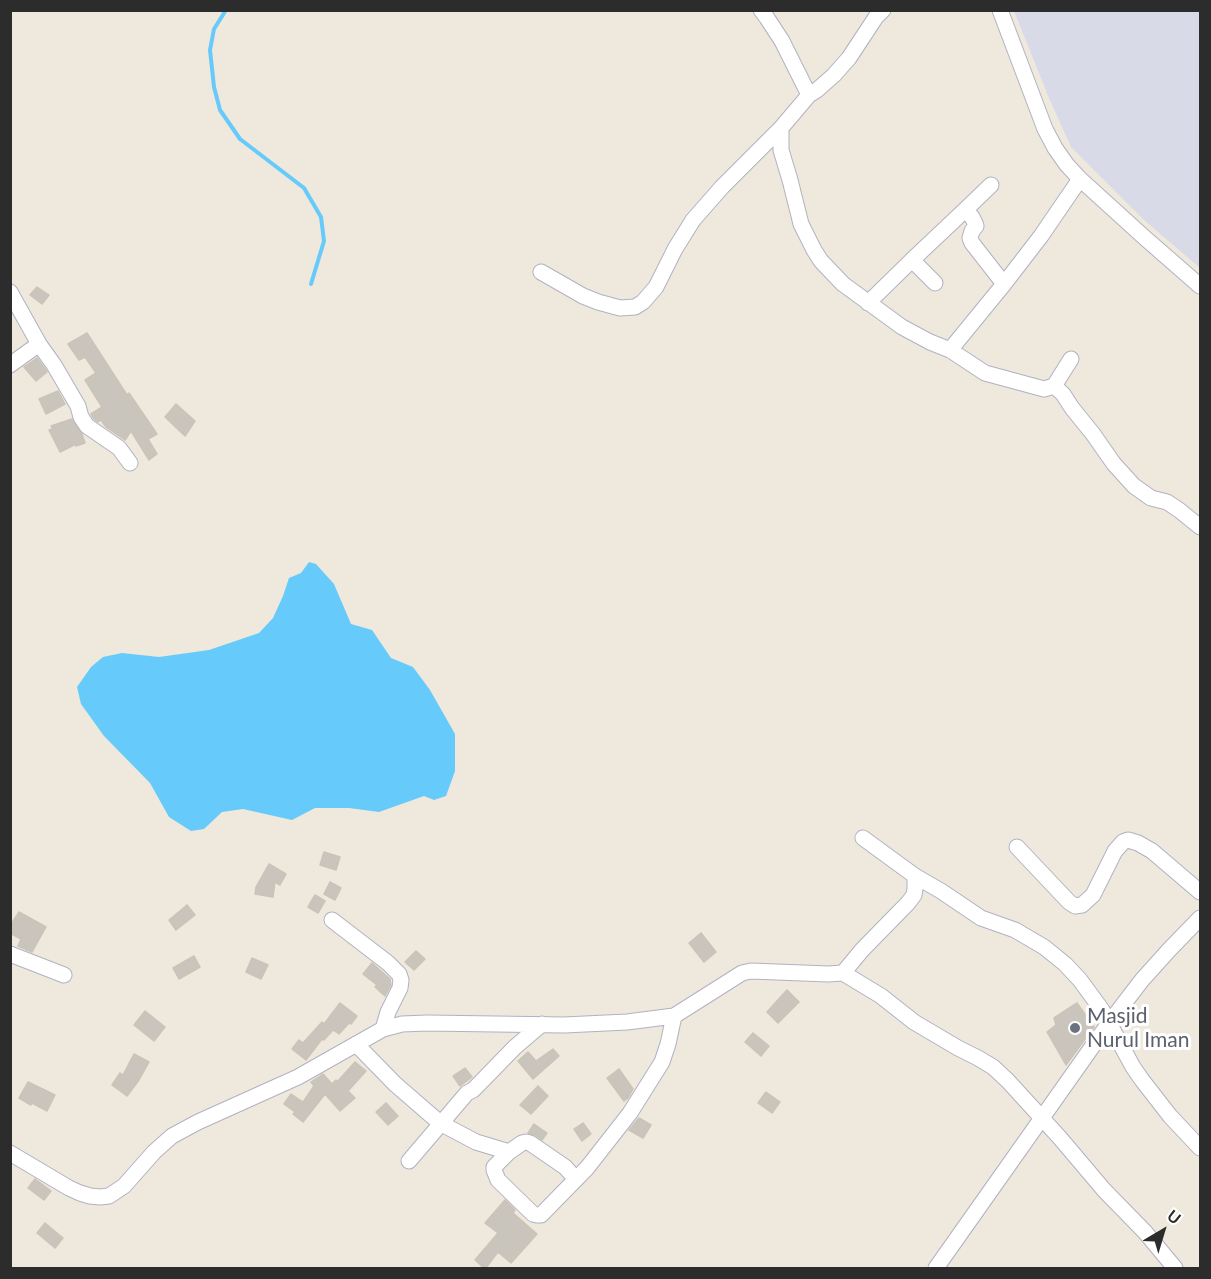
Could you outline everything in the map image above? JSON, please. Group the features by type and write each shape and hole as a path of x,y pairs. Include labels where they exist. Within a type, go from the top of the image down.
{"street":[{"path":"761,10 782,41 809,95"},
{"path":"541,272 598,302 620,308 635,307 643,302 656,287 693,219 781,128 809,95 834,75 883,10"},
{"path":"1000,10 1046,129 1067,165 1200,286"},
{"path":"781,128 781,150 801,224 814,250 843,284 916,336 950,350 985,373 1038,388 1048,388 1054,386 1071,359"},
{"path":"950,350 1005,284 1080,179"},
{"path":"868,303 991,185"},
{"path":"965,210 972,217 976,226 970,238 972,243 1005,284"},
{"path":"912,260 935,283"},
{"path":"10,292 78,406 87,426 119,448 130,463"},
{"path":"10,365 39,344"},
{"path":"1054,386 1063,393 1071,408 1134,486 1151,498 1167,502 1200,527"},
{"path":"863,838 915,876 981,918 1015,930 1044,947 1065,964 1102,1010 1142,1080 1170,1116 1200,1148"},
{"path":"1017,847 1075,906 1080,907 1093,895 1115,851 1128,840 1152,851 1200,892"},
{"path":"843,973 914,895 915,876"},
{"path":"936,1269 1109,1023 1142,980 1200,918"},
{"path":"332,920 399,974 400,988 388,1012 383,1029"},
{"path":"10,954 64,975"},
{"path":"10,1154 80,1193 100,1197 109,1196 124,1186 154,1152 172,1136 298,1077 383,1029 402,1024 427,1023 627,1023 674,1016 742,973 751,971 843,973 881,996 914,1022 993,1067 1145,1232 1175,1269"},
{"path":"575,1178 565,1167 526,1142 509,1152 497,1163 494,1170 498,1180 533,1214 541,1215 587,1168 630,1113 662,1062 674,1016"},
{"path":"409,1161 467,1093 479,1084 514,1047 542,1024"},
{"path":"356,1044 411,1099 440,1123 476,1142 509,1152"}],"shaded area":[{"path":"1014,11 1200,11 1200,268 1143,219 1071,147"}],"water":[{"path":"309,562 316,564 334,584 351,624 372,630 391,658 413,667 430,690 455,734 455,771 446,796 434,800 424,796 379,812 349,808 315,808 292,820 243,809 222,812 204,829 191,831 169,817 150,783 104,736 81,704 77,687 91,667 103,657 122,653 159,657 209,650 259,633 273,618 289,578 301,573"}],"building":[{"path":"37,287 49,295 42,304 30,295"},
{"path":"87,333 127,395 129,393 157,434 148,439 157,454 149,460 131,431 125,440 106,427 101,420 98,422 94,419 91,414 102,407 85,380 96,373 85,357 79,360 68,344"},
{"path":"37,358 47,372 36,381 24,367"},
{"path":"58,391 65,404 46,414 39,399"},
{"path":"176,404 195,421 185,436 165,417"},
{"path":"72,419 85,443 76,446 76,444 60,452 49,430 53,429 51,426"},
{"path":"324,852 340,857 336,870 320,865"},
{"path":"269,864 286,874 280,885 275,882 273,897 255,894 256,887"},
{"path":"330,882 341,888 335,900 324,894"},
{"path":"315,895 325,901 318,913 308,907"},
{"path":"187,905 195,915 176,930 169,920"},
{"path":"19,912 46,927 32,952 18,946 21,939 10,933 10,926"},
{"path":"701,933 716,952 704,962 689,943"},
{"path":"416,951 425,959 414,970 405,962"},
{"path":"194,956 200,967 179,979 173,968"},
{"path":"252,958 268,965 261,979 246,972"},
{"path":"372,963 390,979 391,985 385,996 375,987 377,985 363,974"},
{"path":"787,990 799,1002 778,1023 767,1012"},
{"path":"340,1003 357,1016 351,1024 349,1023 339,1034 333,1030 324,1040 322,1039 306,1060 292,1049 299,1040 303,1043 322,1022 324,1024"},
{"path":"1077,1003 1094,1027 1066,1065 1047,1032 1056,1025 1054,1018"},
{"path":"145,1011 165,1027 154,1041 134,1025"},
{"path":"753,1033 769,1046 761,1056 745,1042"},
{"path":"553,1049 559,1056 533,1079 518,1061 528,1052 536,1061"},
{"path":"134,1054 149,1062 127,1096 112,1085 120,1073 123,1075"},
{"path":"355,1062 366,1071 348,1091 355,1098 340,1111 325,1094 303,1122 284,1104 291,1094 303,1102 314,1086 311,1082 323,1074 332,1084 336,1080 337,1082"},
{"path":"465,1068 472,1077 460,1086 453,1076"},
{"path":"619,1069 633,1089 624,1101 607,1078"},
{"path":"28,1082 55,1095 47,1111 19,1098"},
{"path":"538,1086 548,1096 531,1114 520,1105"},
{"path":"766,1092 780,1102 772,1113 758,1103"},
{"path":"386,1103 398,1116 388,1125 376,1112"},
{"path":"639,1118 651,1125 643,1138 629,1130"},
{"path":"583,1123 591,1134 582,1141 574,1129"},
{"path":"534,1124 547,1133 542,1140 528,1133"},
{"path":"35,1179 51,1191 44,1200 28,1188"},
{"path":"505,1200 515,1210 513,1213 537,1234 511,1263 498,1252 485,1269 475,1260 498,1233 485,1223"},
{"path":"45,1223 63,1238 55,1248 37,1233"}],"waterway":[{"path":"226,10 214,29 210,50 214,87 220,110 240,139 304,188 321,217 324,241 311,284"}],"place":[{"name":"Masjid Nurul Iman","path":"1075,1028"}]}
